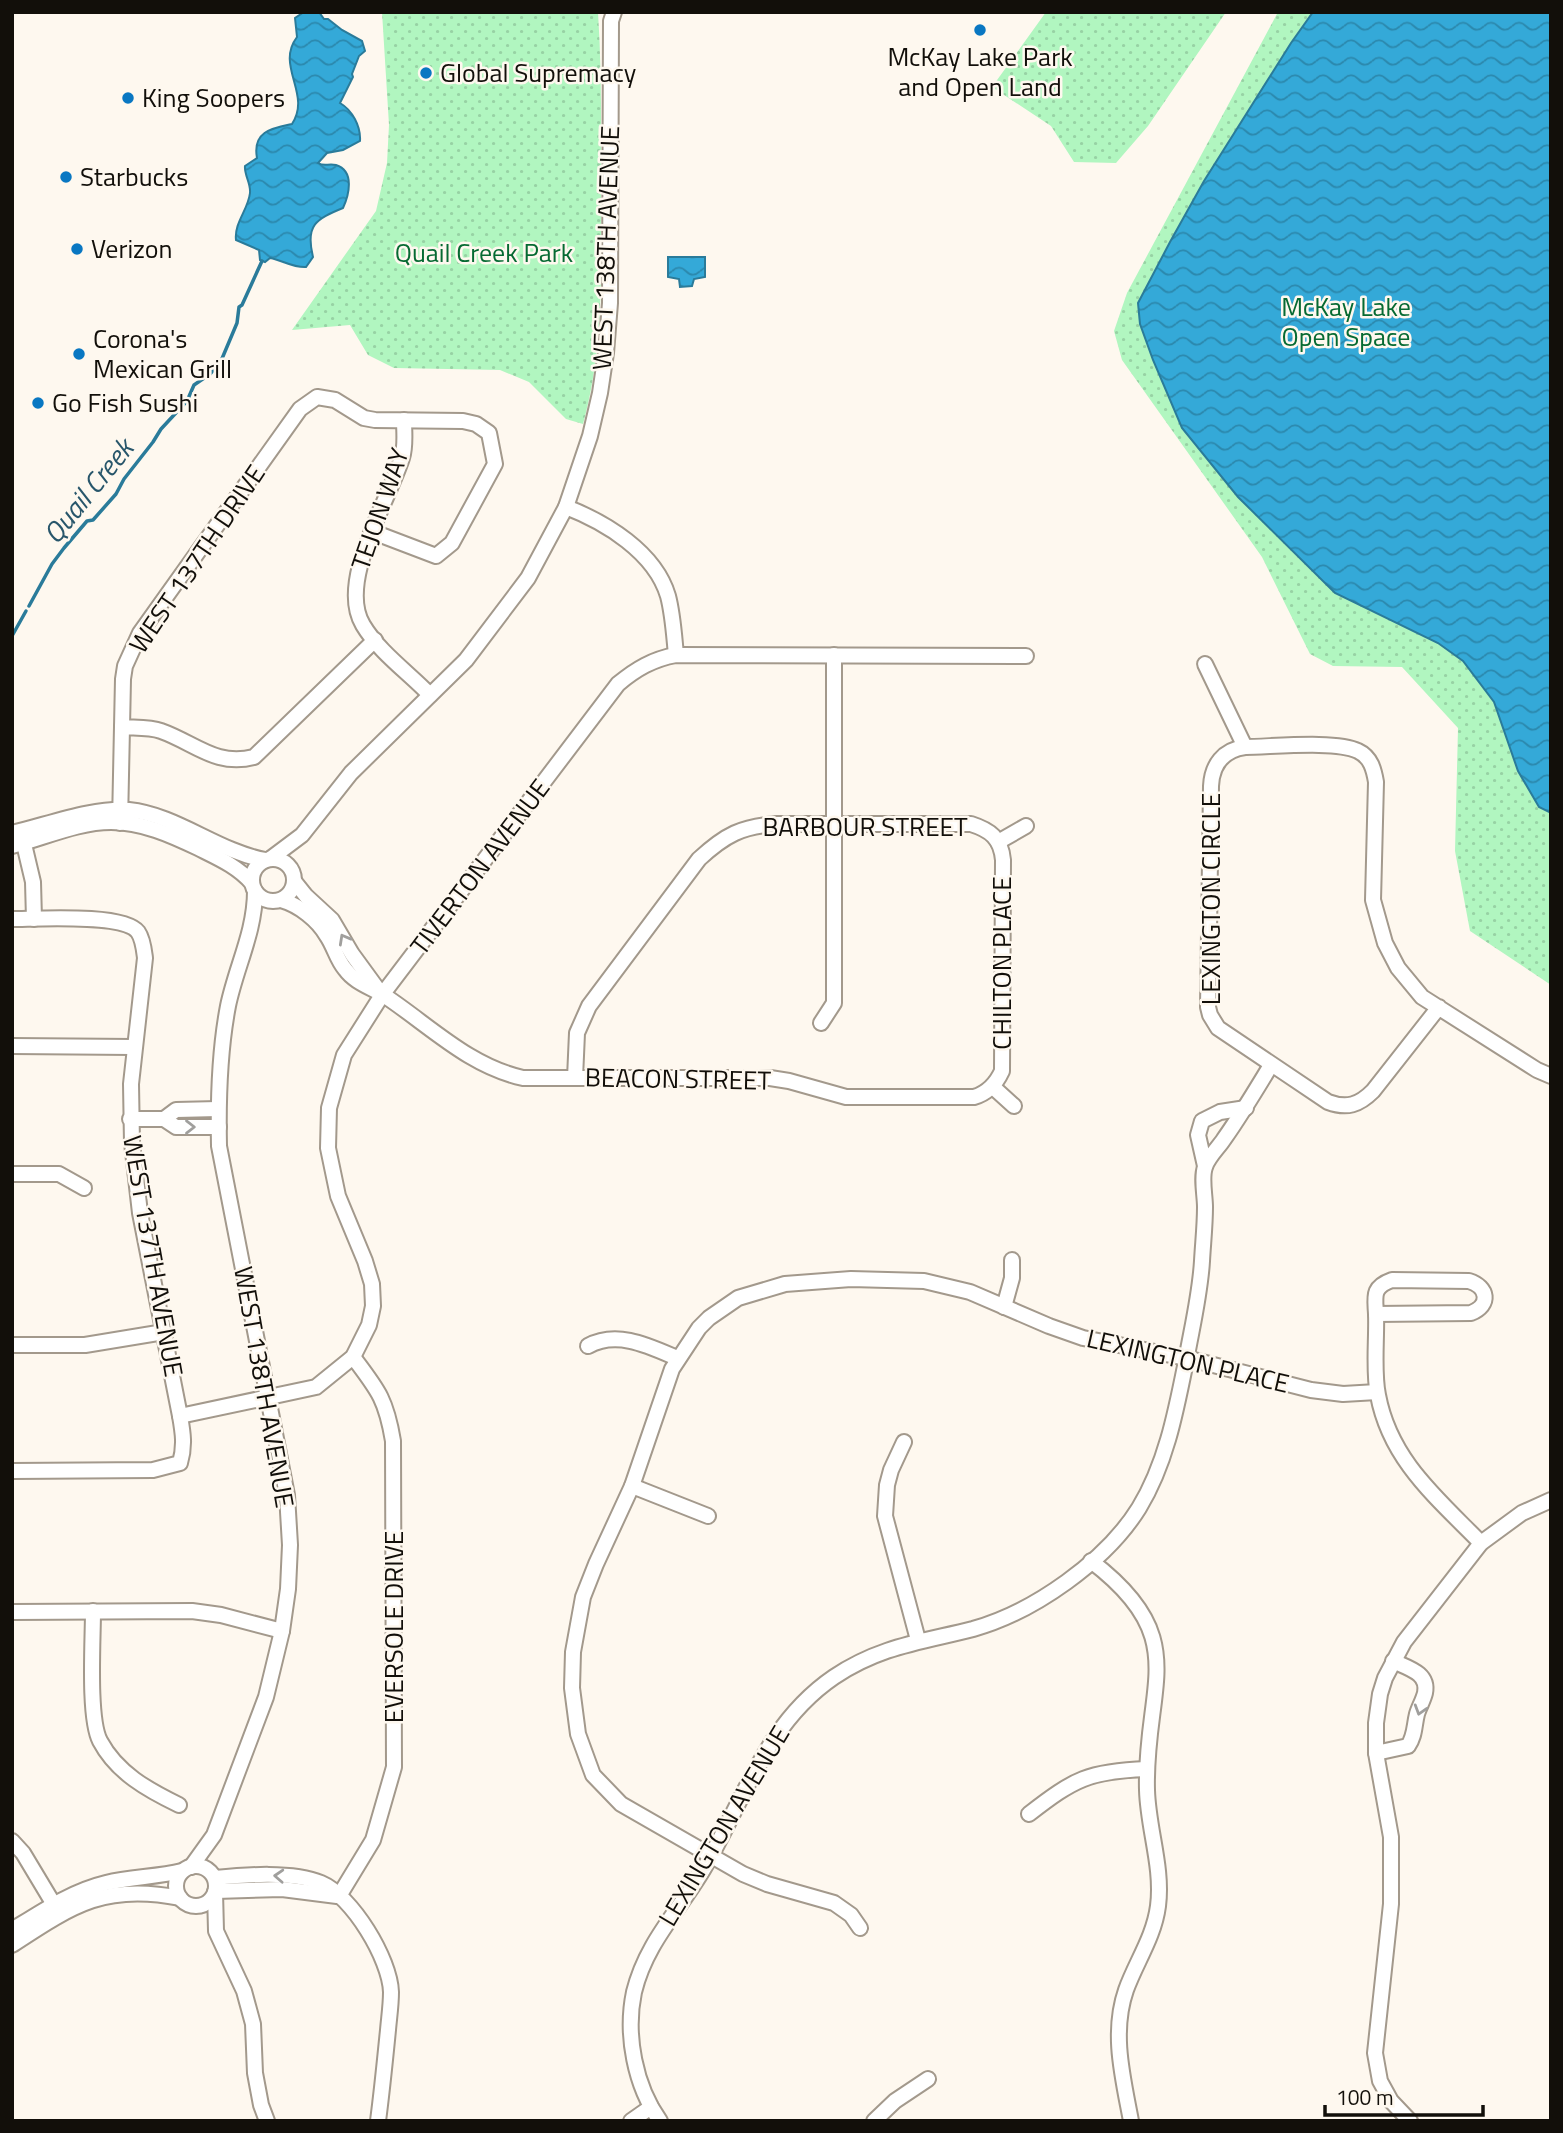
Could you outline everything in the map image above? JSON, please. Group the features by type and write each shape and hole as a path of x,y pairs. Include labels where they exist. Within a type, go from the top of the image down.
{"street":[{"name":"WEST 138TH AVENUE","path":"268,860 302,835 351,773 466,660 508,607 539,560 566,507 590,436 606,352 610,303 610,15"},
{"name":"WEST 137TH DRIVE","path":"121,817 125,666 140,633 299,409 317,397 335,400 364,418 404,420"},
{"path":"373,531 436,556 452,543 495,464 489,433 476,424 463,421 404,420"},
{"name":"TEJON WAY","path":"404,420 402,459 362,559 355,591 358,614 375,640 430,695"},
{"path":"566,507 611,528 633,546 658,576 667,594 676,655"},
{"path":"122,727 158,730 221,759 239,761 254,757 375,640"},
{"name":"TIVERTON AVENUE","path":"180,1416 316,1387 353,1357 369,1325 373,1306 372,1284 338,1196 328,1148 328,1119 335,1082 344,1055 382,995 618,684 649,662 676,655 1026,656"},
{"path":"821,1023 834,1003 834,655"},
{"path":"1205,664 1244,747 1344,746 1357,750 1368,759 1376,782 1373,886 1378,923 1385,943 1406,979 1422,997 1551,1076"},
{"name":"LEXINGTON CIRCLE","path":"1244,747 1229,751 1220,758 1211,778 1208,1007 1218,1028 1328,1102 1347,1106 1357,1104 1373,1091 1439,1007"},
{"path":"12,833 88,814 121,817 173,836 236,868 264,899 278,901 290,892 294,878 288,865 277,859 244,856 173,823 142,813 121,817 97,823 18,845 33,882 34,919 12,919"},
{"name":"BARBOUR STREET","path":"575,1077 577,1033 589,1006 699,859 736,831 754,826 971,824 985,829 998,842"},
{"name":"CHILTON PLACE","path":"1013,1106 993,1087 1002,1071 1003,860 998,842 1026,826"},
{"name":"WEST 138TH AVENUE","path":"294,878 302,835"},
{"path":"253,887 255,869 268,860"},
{"name":"BEACON STREET","path":"294,878 306,896 332,920 352,954 382,995"},
{"name":"WEST 138TH AVENUE","path":"186,1869 214,1835 266,1697 282,1631 288,1578 287,1495 224,1180 218,1109 222,1046 229,1005 250,934 253,887"},
{"name":"WEST 138TH AVENUE","path":"250,934 262,915 278,901"},
{"name":"BEACON STREET","path":"278,901 298,906 326,933 345,970 363,985 382,995 472,1059 499,1073 523,1078 770,1078 846,1097 974,1097 993,1087"},
{"name":"WEST 137TH AVENUE","path":"12,1471 153,1470 180,1463 184,1438 140,1213 130,1119 133,1046 145,958 143,944 137,930 109,920 34,919"},
{"path":"12,1046 133,1046"},
{"path":"1205,1166 1246,1108 1271,1065"},
{"name":"LEXINGTON AVENUE","path":"660,2121 651,2107 638,2074 633,2051 631,2014 634,1994 650,1949 711,1857 771,1741 801,1706 832,1678 855,1664 918,1640 972,1629 1031,1605 1071,1579 1129,1523 1146,1495 1175,1414 1198,1303 1205,1166 1198,1135 1202,1121 1220,1112 1246,1108"},
{"path":"164,1119 176,1110 218,1109"},
{"path":"130,1119 164,1119 176,1127 219,1127"},
{"path":"12,1174 58,1174 84,1188"},
{"path":"1004,1307 1012,1278 1012,1260"},
{"name":"LEXINGTON PLACE","path":"860,1928 847,1911 834,1903 767,1884 711,1857 613,1798 593,1775 578,1734 572,1688 578,1618 596,1564 632,1486 677,1358 699,1328 724,1307 753,1293 785,1284 851,1279 924,1281 954,1287 1083,1338 1186,1359 1311,1390 1343,1394 1377,1392"},
{"path":"1376,1314 1471,1313 1479,1310 1484,1302 1484,1292 1479,1284 1469,1281 1392,1280 1381,1284 1375,1293 1377,1392 1385,1424 1414,1474 1481,1543"},
{"path":"12,1345 85,1345 164,1332"},
{"path":"588,1346 614,1338 643,1344 677,1358"},
{"name":"EVERSOLE DRIVE","path":"339,1896 373,1840 394,1767 393,1441 382,1395 353,1357"},
{"path":"904,1442 887,1485 885,1516 918,1640"},
{"path":"632,1486 708,1516"},
{"path":"1410,2121 1391,2101 1380,2081 1375,2053 1391,1904 1391,1837 1376,1753 1377,1709 1385,1678 1404,1642 1481,1543 1522,1513 1551,1500"},
{"path":"1091,1561 1107,1573 1140,1609 1156,1645 1157,1678 1147,1769 1149,1820 1157,1863 1159,1894 1151,1936 1125,1993 1120,2013 1119,2054 1131,2121"},
{"path":"93,1611 94,1714 99,1739 114,1761 135,1781 179,1805"},
{"path":"12,1612 192,1611 221,1615 282,1631"},
{"path":"1376,1753 1408,1746 1414,1736 1417,1714 1424,1696 1424,1681 1420,1674 1393,1661"},
{"path":"1030,1814 1077,1780 1111,1770 1147,1769"},
{"name":"WEST 138TH AVENUE","path":"214,1835 216,1931"},
{"path":"12,1841 23,1853 57,1910"},
{"path":"12,1930 106,1884 157,1878 202,1867 214,1883 339,1896 379,1948 388,1970 391,1993 378,2121"},
{"path":"180,1898 177,1881 186,1869"},
{"path":"12,1945 57,1910 92,1899 122,1892 156,1893 180,1898 194,1906 209,1901 214,1883"},
{"name":"WEST 138TH AVENUE","path":"194,1906 216,1931 244,1991 253,2024 255,2073 267,2121"},
{"path":"874,2121 895,2101 928,2079"},
{"path":"631,2121 651,2107"}],"green space":[{"name":"Quail Creek Park","path":"382,12 598,12 601,104 600,310 595,367 583,424 566,419 529,382 500,370 394,368 368,355 350,325 292,330 376,211 387,163 389,125"},
{"path":"1046,12 1226,12 1148,126 1116,163 1074,162 1051,126 992,87"},
{"name":"McKay Lake Open Space","path":"1278,12 1551,12 1551,985 1470,931 1455,851 1458,728 1402,667 1333,666 1310,654 1262,557 1122,360 1114,331 1127,293"}],"water":[{"path":"304,12 319,12 324,19 362,41 365,51 359,56 353,77 340,103 355,119 360,141 343,150 327,153 318,163 336,165 346,172 349,184 347,197 343,208 320,220 312,230 313,257 306,267 270,258 265,262 260,260 259,250 236,240 239,222 250,193 245,166 257,158 256,149 261,136 271,129 292,124 297,113 297,91 290,59 291,48 297,37 295,18"},
{"name":"McKay Lake Open Space","path":"1313,12 1551,12 1551,813 1539,807 1518,771 1494,702 1463,661 1438,643 1335,593 1238,497 1182,428 1140,324 1138,303 1170,242 1204,181"},
{"path":"668,257 705,257 705,277 694,279 692,286 680,287 679,279 668,277"}],"waterway":[{"name":"Quail Creek","path":"29,606 64,548 87,521 93,520 116,494 161,429 187,401 194,385 210,374 221,361 237,323 239,307 262,261"},
{"name":"Quail Creek","path":"12,636 26,611"}],"place":[{"name":"McKay Lake Park and Open Land","path":"980,30"},
{"name":"Global Supremacy","path":"426,73"},
{"name":"King Soopers","path":"128,98"},
{"name":"Starbucks","path":"66,177"},
{"name":"Verizon","path":"77,249"},
{"name":"Corona's Mexican Grill","path":"79,354"},
{"name":"Go Fish Sushi","path":"38,403"}]}
